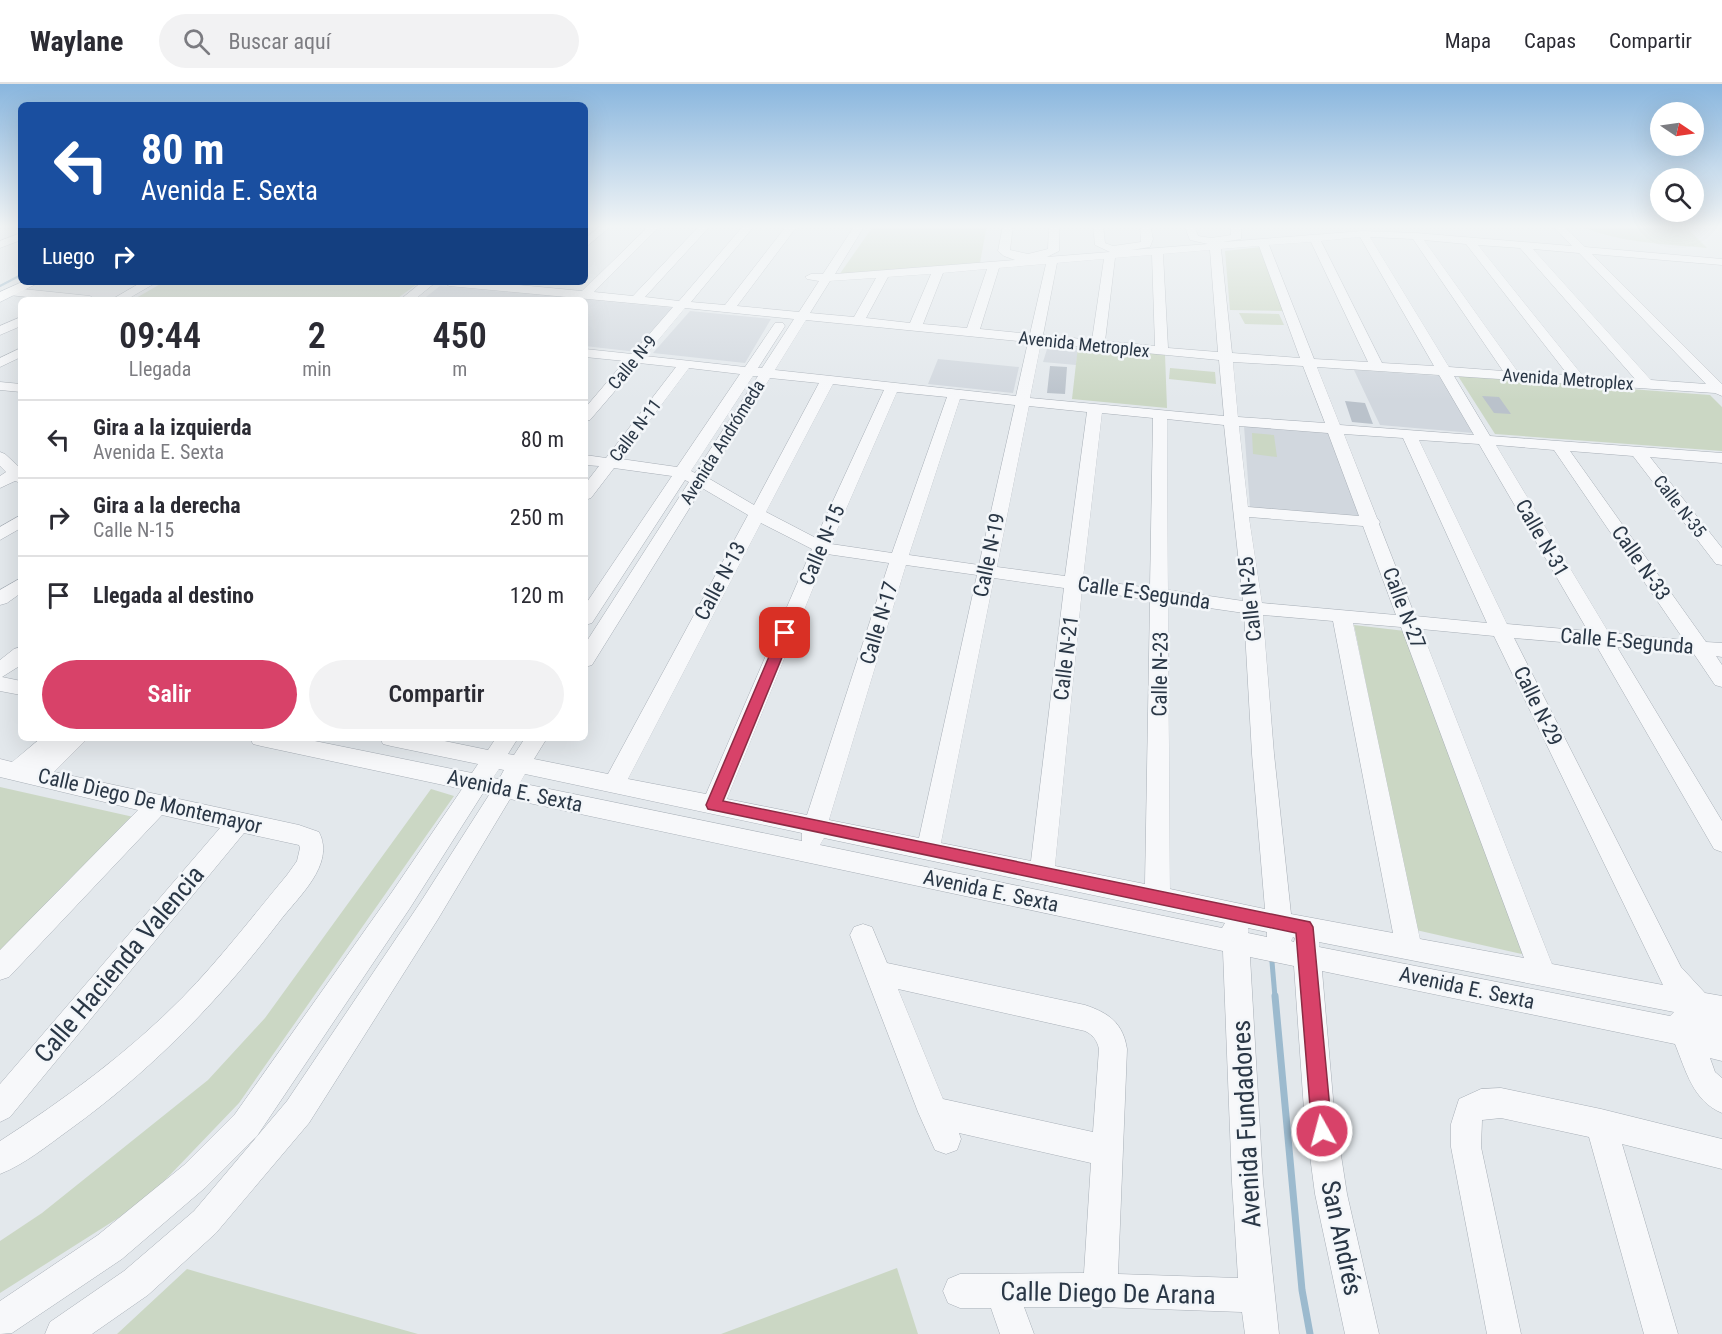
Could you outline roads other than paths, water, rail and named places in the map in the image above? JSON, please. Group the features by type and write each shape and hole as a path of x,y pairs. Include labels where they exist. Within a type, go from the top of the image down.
{"main road":[{"path":"6,295 27,285"}],"street":[{"path":"585,295 597,283"},
{"path":"636,300 652,283"},
{"name":"Calle N-9","path":"588,413 699,283"},
{"path":"728,309 748,283"},
{"name":"Avenida Andrómeda","path":"588,615 765,373 794,316 815,283"},
{"path":"858,321 879,283"},
{"path":"915,327 933,283"},
{"path":"972,333 988,283"},
{"name":"Calle N-19","path":"928,850 1047,283"},
{"path":"1098,345 1107,283"},
{"path":"1159,283 1162,352"},
{"name":"Calle N-25","path":"1213,283 1233,421 1240,511 1253,608 1263,754 1293,939"},
{"name":"Calle N-27","path":"1279,283 1543,974"},
{"path":"1337,283 1377,366"},
{"name":"Calle N-31","path":"1398,283 1485,440 1722,842"},
{"path":"1449,283 1513,375"},
{"path":"1503,283 1578,379"},
{"path":"1557,283 1647,384"},
{"path":"1614,283 1721,391"},
{"path":"123,297 145,285"},
{"path":"410,297 426,285"},
{"name":"Avenida Metroplex","path":"512,285 539,286 585,295 1162,352 1578,379 1721,391"},
{"path":"6,295 36,297"},
{"name":"Avenida Andrómeda","path":"588,655 748,371 794,316"},
{"path":"0,331 18,322"},
{"path":"588,353 1095,408 1720,460"},
{"path":"0,363 18,354"},
{"name":"Calle N-11","path":"588,491 685,364"},
{"name":"Calle N-13","path":"614,784 828,380"},
{"path":"0,386 18,387"},
{"name":"Calle N-15","path":"713,805 821,547 892,387"},
{"name":"Calle N-17","path":"807,853 899,560 955,393"},
{"name":"Calle N-21","path":"1042,873 1095,408"},
{"name":"Calle N-23","path":"1157,898 1161,414"},
{"name":"Calle N-29","path":"1409,434 1672,987 1710,1007 1720,1044"},
{"name":"Calle N-33","path":"1559,446 1722,680"},
{"name":"Calle N-35","path":"1638,452 1722,560"},
{"path":"0,457 18,472"},
{"name":"Calle E-Segunda","path":"588,460 689,477 821,547 899,560 1253,608 1342,617 1409,620 1722,650"},
{"path":"0,483 18,474"},
{"path":"1240,511 1372,522"},
{"path":"0,535 18,522"},
{"path":"0,599 18,586"},
{"path":"1342,617 1409,947"},
{"path":"0,684 18,687"},
{"path":"18,772 52,741"},
{"path":"18,772 72,741"},
{"name":"Avenida E. Sexta","path":"275,741 807,853 1293,939 1684,1032 1720,1044"},
{"name":"Avenida E. Sexta","path":"409,741 1157,898 1234,928"},
{"path":"62,1334 136,1283 205,1222 298,1112 429,911 490,786 492,759 505,741"},
{"path":"0,1321 110,1247 195,1176 246,1125 400,900 490,786 519,765 534,741"},
{"name":"Calle Diego De Montemayor","path":"0,1159 107,1082 164,1035 258,930 310,859 314,847 311,839 299,835 157,806 18,772"},
{"path":"0,968 157,806"},
{"name":"Calle Hacienda Valencia","path":"0,1107 239,822"},
{"name":"Avenida Fundadores","path":"1234,928 1244,1132 1256,1296 1262,1334"},
{"path":"863,934 933,1112 946,1139"},
{"name":"Avenida E. Sexta","path":"1293,939 1409,947 1543,974 1672,987"},
{"name":"San Andrés","path":"1293,939 1331,1194 1362,1334"},
{"path":"879,973 1085,1018 1099,1022 1112,1038 1100,1290"},
{"path":"1672,987 1684,1032 1705,1082 1722,1098"},
{"path":"1504,1334 1466,1147 1466,1124 1470,1110 1481,1104 1500,1103 1601,1124 1722,1154"},
{"path":"933,1112 1108,1151"},
{"path":"1601,1124 1661,1334"},
{"name":"Calle Diego De Arana","path":"960,1291 1100,1290 1256,1296"},
{"path":"1002,1292 1017,1334"}],"waterway":[{"path":"0,286 5,283"},
{"path":"1272,962 1275,997"},
{"path":"1275,996 1302,1290 1310,1334"}]}
